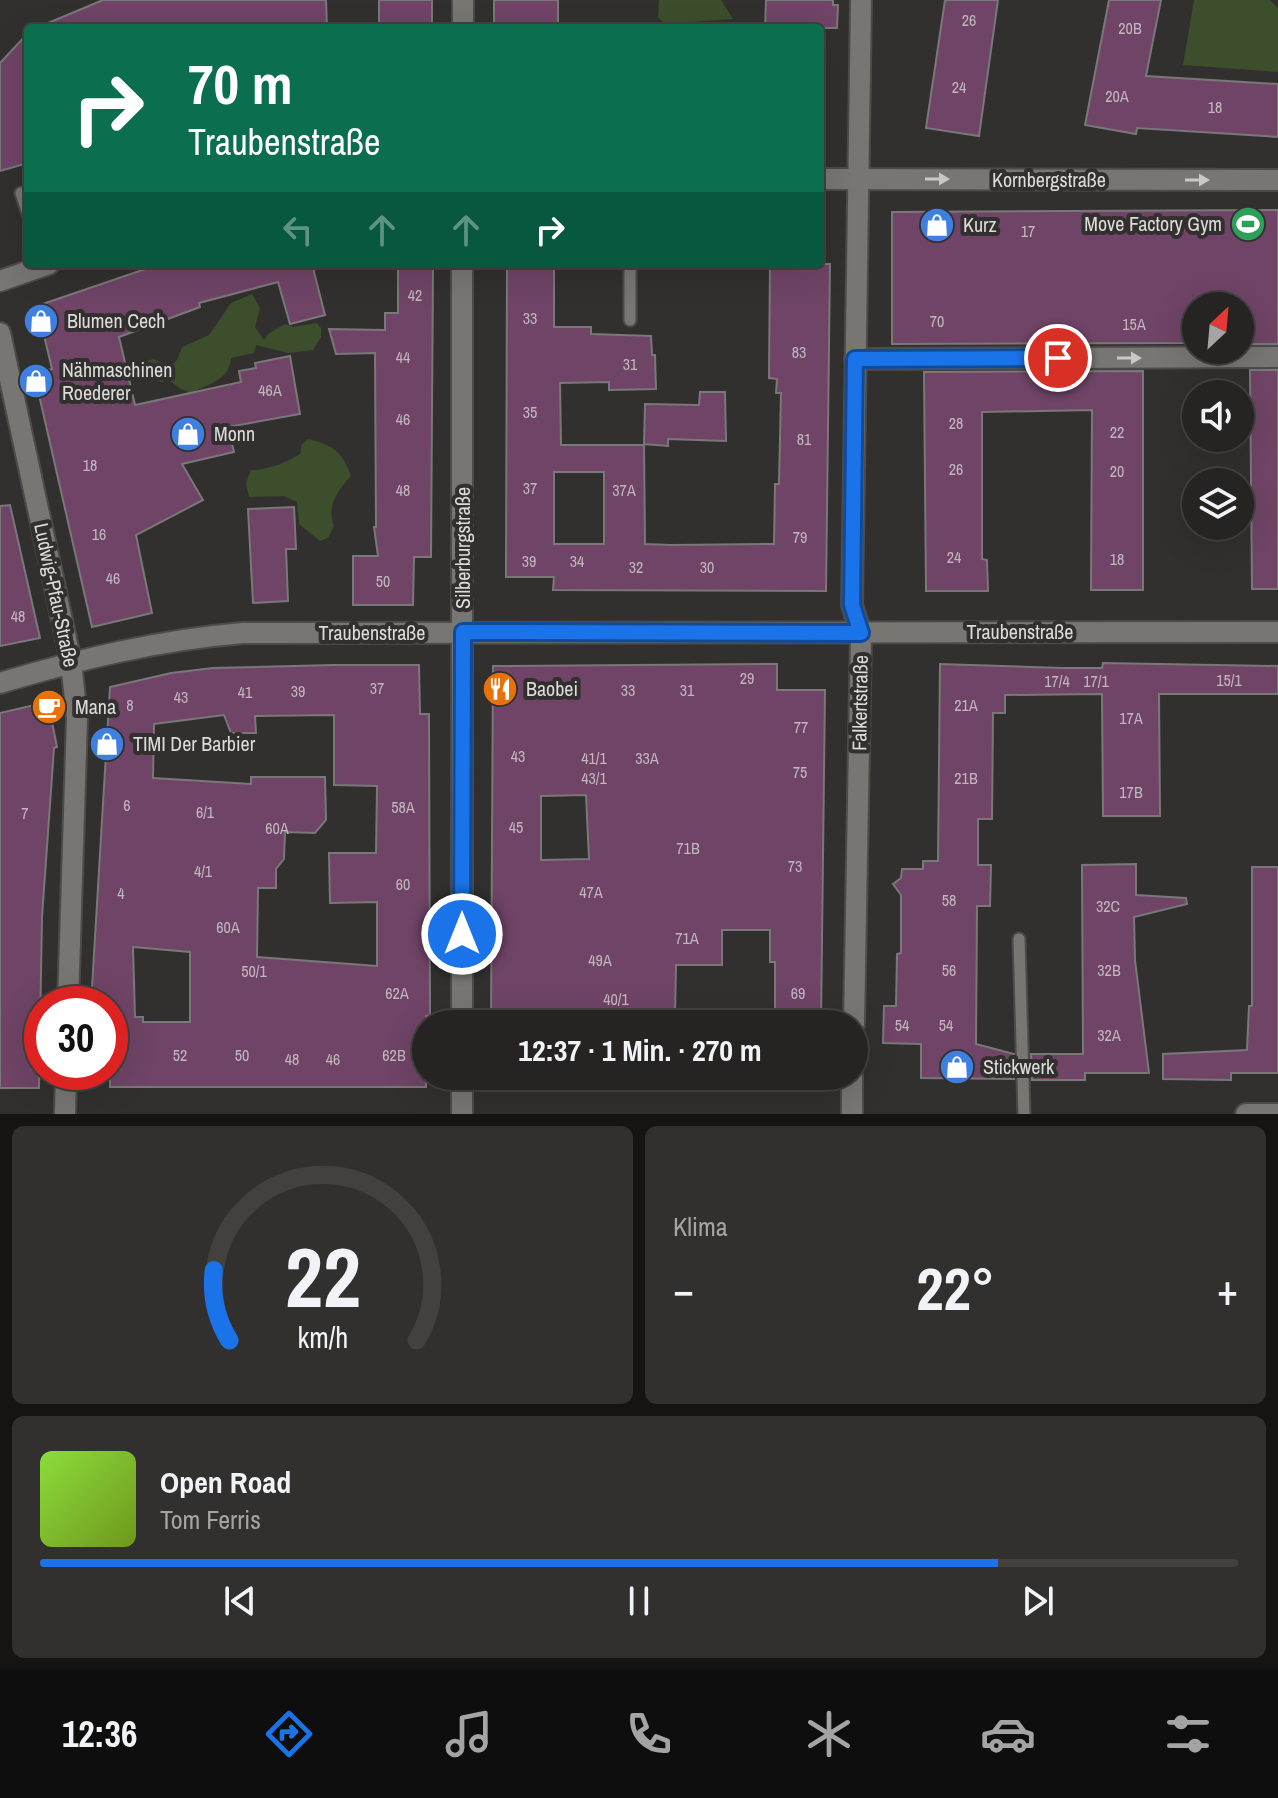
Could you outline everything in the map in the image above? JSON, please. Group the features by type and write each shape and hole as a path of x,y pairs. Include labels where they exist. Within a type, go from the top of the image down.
{"street":[{"path":"463,0 463,24"},
{"name":"Falkertstraße","path":"854,1010 861,633 852,605 861,0"},
{"name":"Kornbergstraße","path":"824,179 1278,180"},
{"path":"0,281 37,268"},
{"name":"Silberburgstraße","path":"462,268 462,1010"},
{"name":"Ludwig-Pfau-Straße","path":"0,333 71,662 77,718 69,986"},
{"path":"855,359 1278,357"},
{"name":"Traubenstraße","path":"0,683 133,647 243,633 1278,632"},
{"path":"65,1114 66,1090"},
{"path":"462,1090 462,1114"},
{"path":"852,1090 852,1114"},
{"path":"1246,1114 1278,1114"}],"lane":[{"path":"21,193 24,201"},
{"path":"630,268 630,320"},
{"path":"1019,939 1024,1114"}],"green space":[{"path":"659,0 721,0 733,19 665,24 658,17"},
{"path":"1194,0 1270,0 1278,8 1278,72 1183,65"},
{"path":"252,294 260,308 255,327 264,340 285,324 293,327 317,323 321,328 321,337 313,350 288,353 256,345 254,353 231,358 227,372 218,380 192,393 170,381 160,382 141,373 142,363 153,359 171,366 182,347 209,335 231,303"},
{"path":"308,439 336,451 351,476 332,505 334,526 328,538 320,541 299,524 297,502 284,496 249,497 246,483 251,470 283,463 300,454 302,444"}],"building":[{"path":"103,0 326,0 327,24 46,24"},
{"path":"379,0 432,0 432,24 379,24"},
{"path":"494,0 558,0 558,24 494,24"},
{"path":"766,0 833,0 833,5 838,5 837,28 824,28 824,24 765,24"},
{"path":"945,0 998,0 979,136 926,128"},
{"path":"1109,0 1161,0 1146,76 1278,84 1278,137 1137,128 1136,134 1085,125"},
{"path":"24,37 24,164 0,171 0,63"},
{"path":"1278,210 1278,344 1254,344 1254,292 1182,292 1182,343 892,344 892,212"},
{"path":"824,264 830,264 826,591 553,590 554,577 506,577 507,268 554,268 554,327 591,327 591,334 651,336 656,389 609,390 609,382 560,383 561,445 644,445 645,544 774,544 781,393 776,393 777,379 769,378 770,268 824,268","holes":["554,472 604,472 604,544 554,544"]},
{"path":"148,268 314,268 325,315 290,324 278,282 199,303 200,307 119,337 135,405 241,382 239,371 256,368 255,363 290,356 300,414 228,427 234,452 182,464 203,500 136,535 152,613 92,627 34,373 52,369 37,306"},
{"path":"398,268 433,268 431,557 414,557 413,605 353,605 353,556 378,556 374,527 375,353 336,354 329,329 385,330 385,313 398,313"},
{"path":"1250,370 1278,370 1278,589 1252,589 1254,468 1251,468 1251,452 1254,452 1254,380 1250,380"},
{"path":"1143,371 1143,590 1091,590 1092,410 982,412 982,559 987,560 988,591 926,591 924,372"},
{"path":"700,392 725,392 726,441 668,439 668,446 644,444 645,404 699,405"},
{"path":"10,505 40,638 0,646 0,506"},
{"path":"294,507 296,549 286,549 288,601 253,603 248,509"},
{"path":"1103,663 1278,666 1278,694 1159,694 1160,816 1103,816 1102,694 1005,695 1005,713 993,713 992,819 978,819 978,865 991,865 990,906 977,906 976,1044 1014,1054 1014,1079 921,1078 921,1044 883,1043 884,1006 896,1006 897,954 901,953 901,895 893,884 901,878 902,869 923,869 923,861 938,861 940,664 1102,668"},
{"path":"777,664 777,690 825,690 821,1010 775,1010 775,962 770,962 770,930 722,930 722,965 676,965 675,1010 491,1010 493,666","holes":["586,795 589,859 541,860 541,796"]},
{"path":"419,665 420,714 429,714 430,1010 412,1010 412,1087 128,1087 128,986 92,986 110,687 171,673 213,668","holes":["224,715 231,733 256,733 255,716 334,715 334,785 377,786 376,853 329,853 330,903 377,902 377,966 257,957 258,888 276,888 276,869 284,859 285,832 315,833 326,820 325,777 251,777 251,784 153,778 154,724","133,947 190,952 190,1022 143,1022 143,1017 135,1017"]},
{"path":"48,702 57,747 54,748 42,917 41,986 24,986 24,1088 0,1088 0,713"},
{"path":"1136,864 1136,895 1186,898 1187,904 1134,917 1135,960 1149,1073 1085,1073 1085,1080 1032,1080 1031,1054 1083,1054 1082,865"},
{"path":"1252,867 1278,867 1278,1073 1231,1073 1231,1080 1163,1079 1163,1054 1247,1050 1249,1006 1252,1006"}],"place":[{"name":"Move Factory Gym","path":"1248,224"},
{"name":"Kurz","path":"937,225"},
{"name":"Blumen Cech","path":"41,321"},
{"name":"Nähmaschinen Roederer","path":"36,381"},
{"name":"Monn","path":"188,434"},
{"name":"Baobei","path":"500,689"},
{"name":"Mana","path":"49,707"},
{"name":"TIMI Der Barbier","path":"107,744"},
{"name":"Stickwerk","path":"957,1067"}],"route":[{"path":"462,934 463,632 861,633 852,605 855,359 1058,358"}]}
